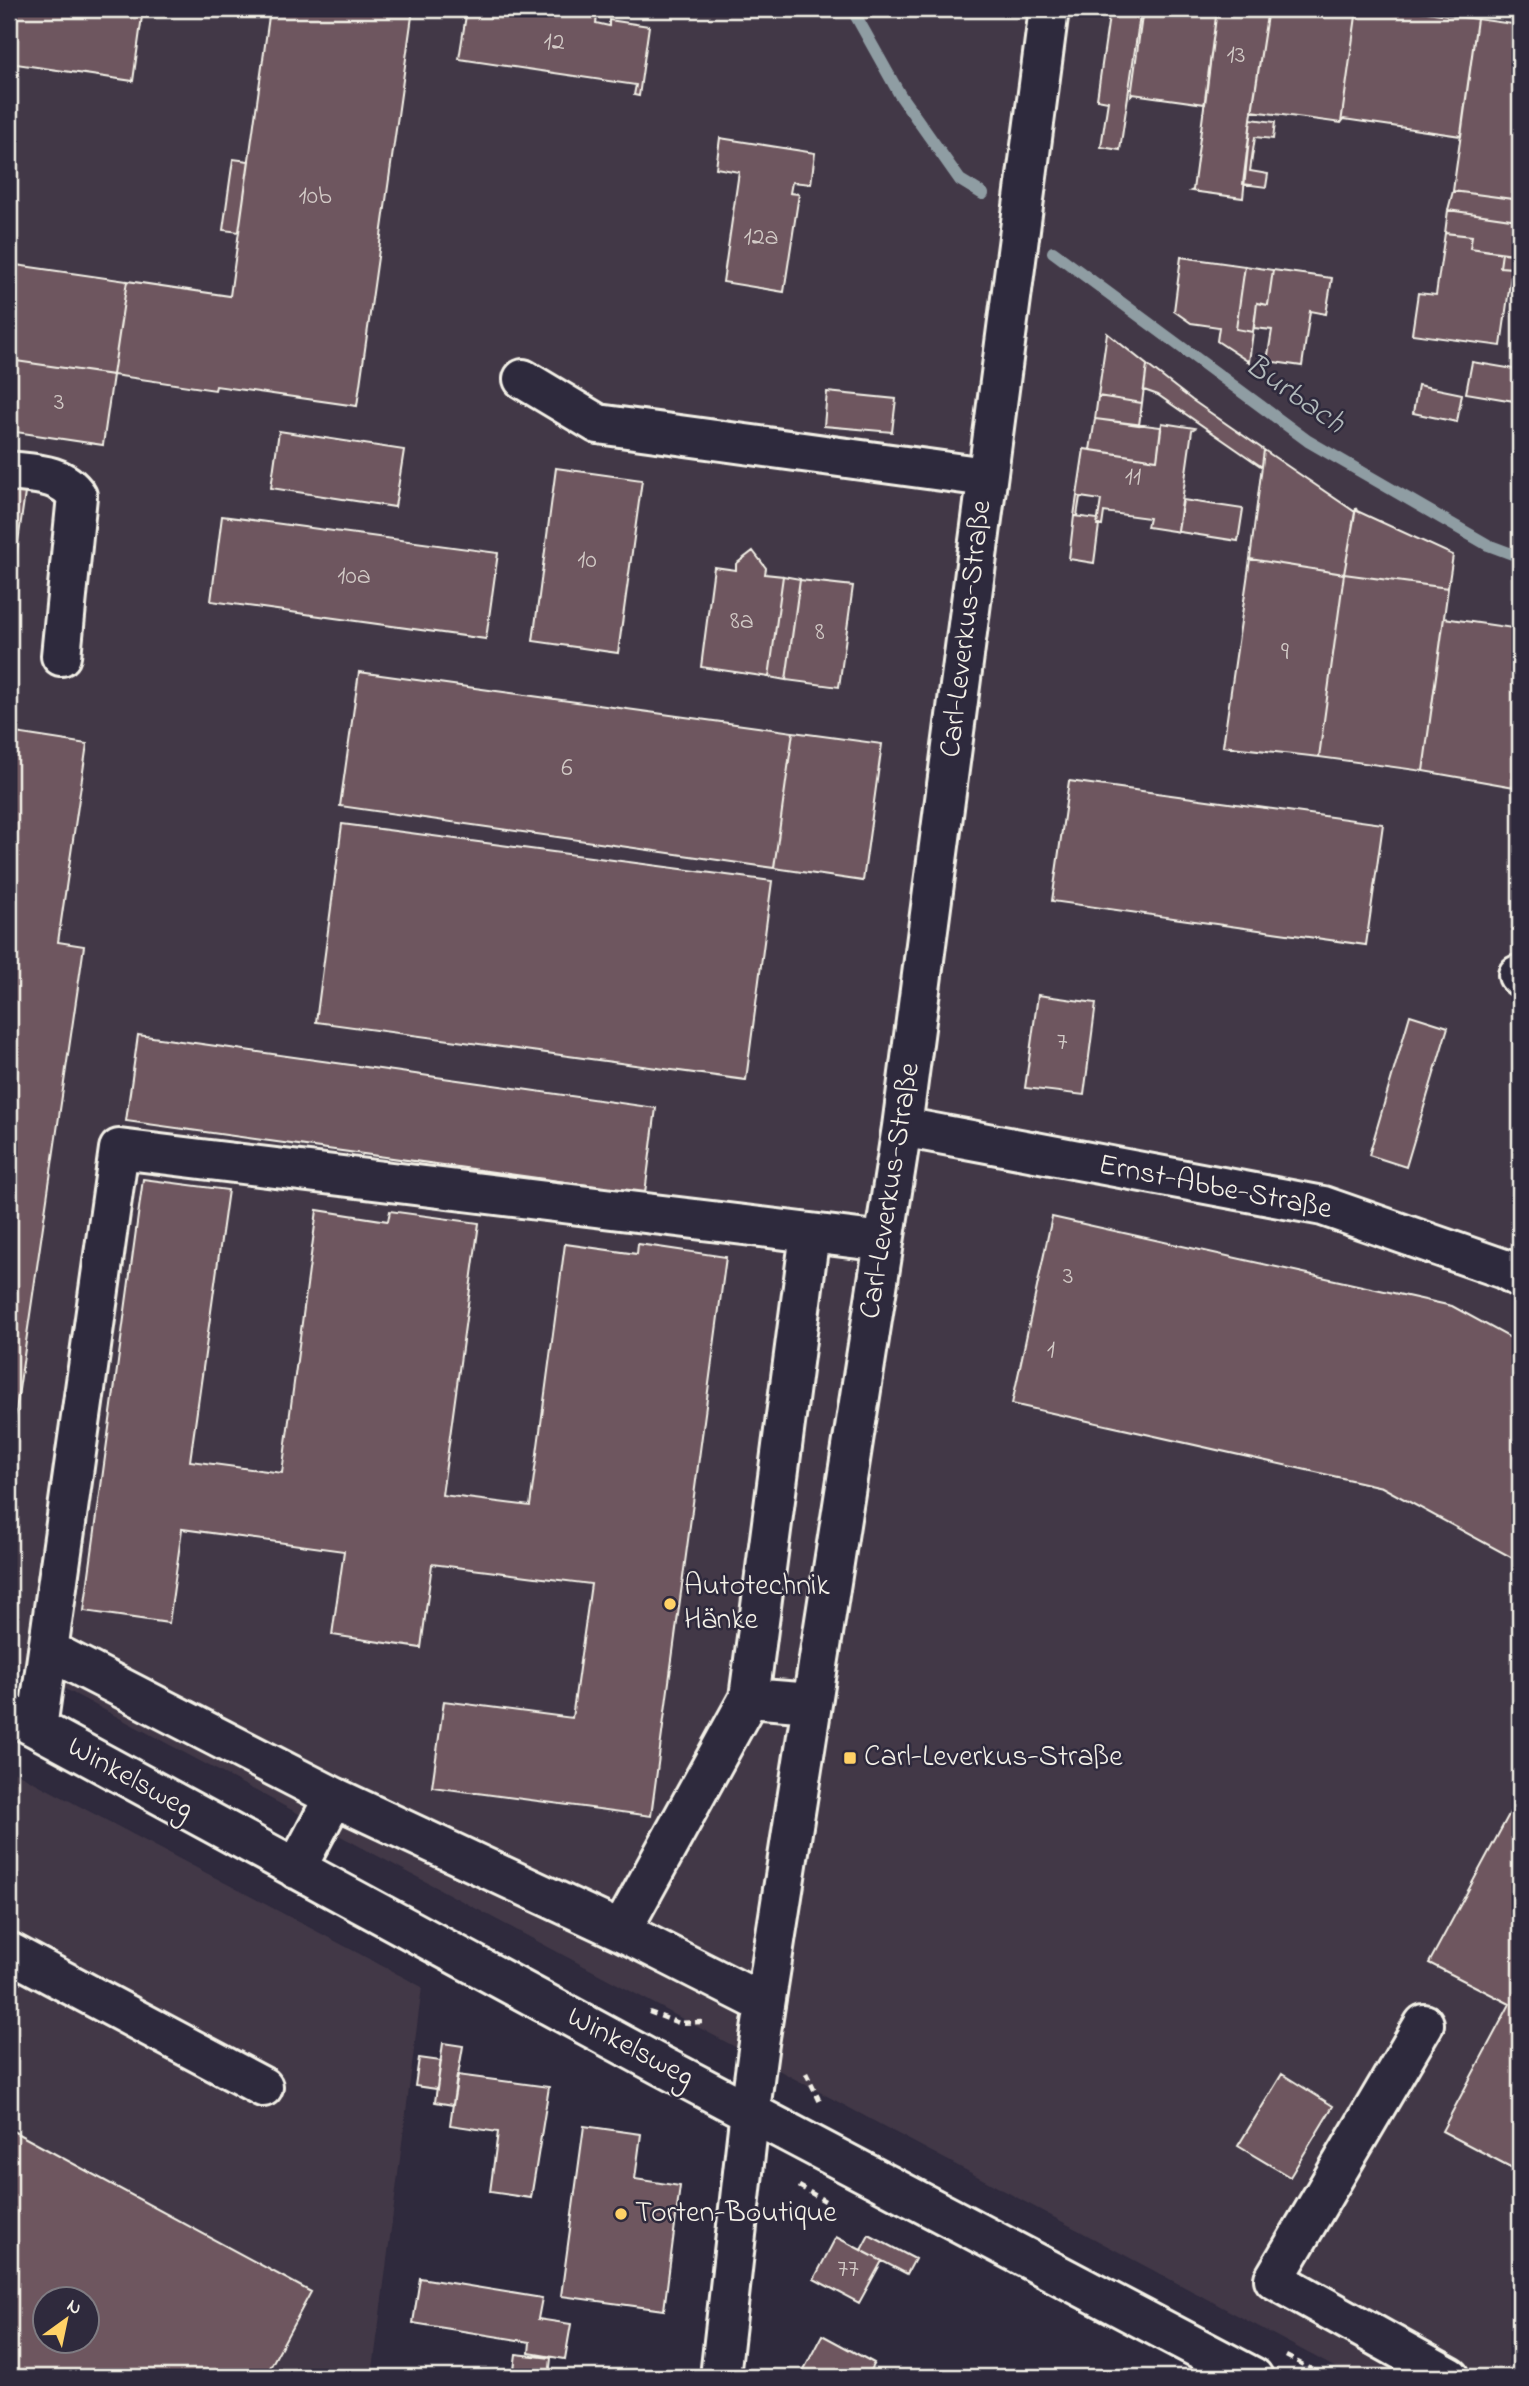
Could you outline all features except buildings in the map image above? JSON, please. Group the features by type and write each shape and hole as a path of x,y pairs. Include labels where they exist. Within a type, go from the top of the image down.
{"street":[{"name":"Carl-Leverkus-Straße","path":"720,2377 750,2110 765,2004 902,1127 1049,9"},
{"name":"Carl-Leverkus-Straße","path":"523,379 597,424 986,477"},
{"path":"9,471 57,478 70,485 77,496 61,656"},
{"name":"Ernst-Abbe-Straße","path":"902,1127 1324,1206 1504,1269 1520,1278"},
{"path":"23,1721 48,1650 119,1149 884,1242"},
{"path":"621,1931 749,1698 810,1233"},
{"path":"48,1650 334,1797 621,1931 765,2004"},
{"path":"749,1698 812,1703"},
{"name":"Winkelsweg","path":"23,1721 296,1869 1253,2377"},
{"path":"296,1869 334,1797"},
{"path":"9,1952 263,2087"},
{"path":"1424,2024 1274,2279 1450,2377"}],"shaded area":[{"path":"9,9 1520,9 1520,2377 1353,2377 9,1659"},
{"path":"9,1769 422,1987 372,2377 9,2377"}],"waterway":[{"name":"Burbach","path":"852,9 900,95 960,180 983,194"},
{"name":"Burbach","path":"1053,252 1308,441 1488,545 1520,557"}],"place":[{"name":"Autotechnik Hänke","path":"670,1604"},
{"name":"Carl-Leverkus-Straße","path":"850,1758"},
{"name":"Torten-Boutique","path":"621,2214"}]}
